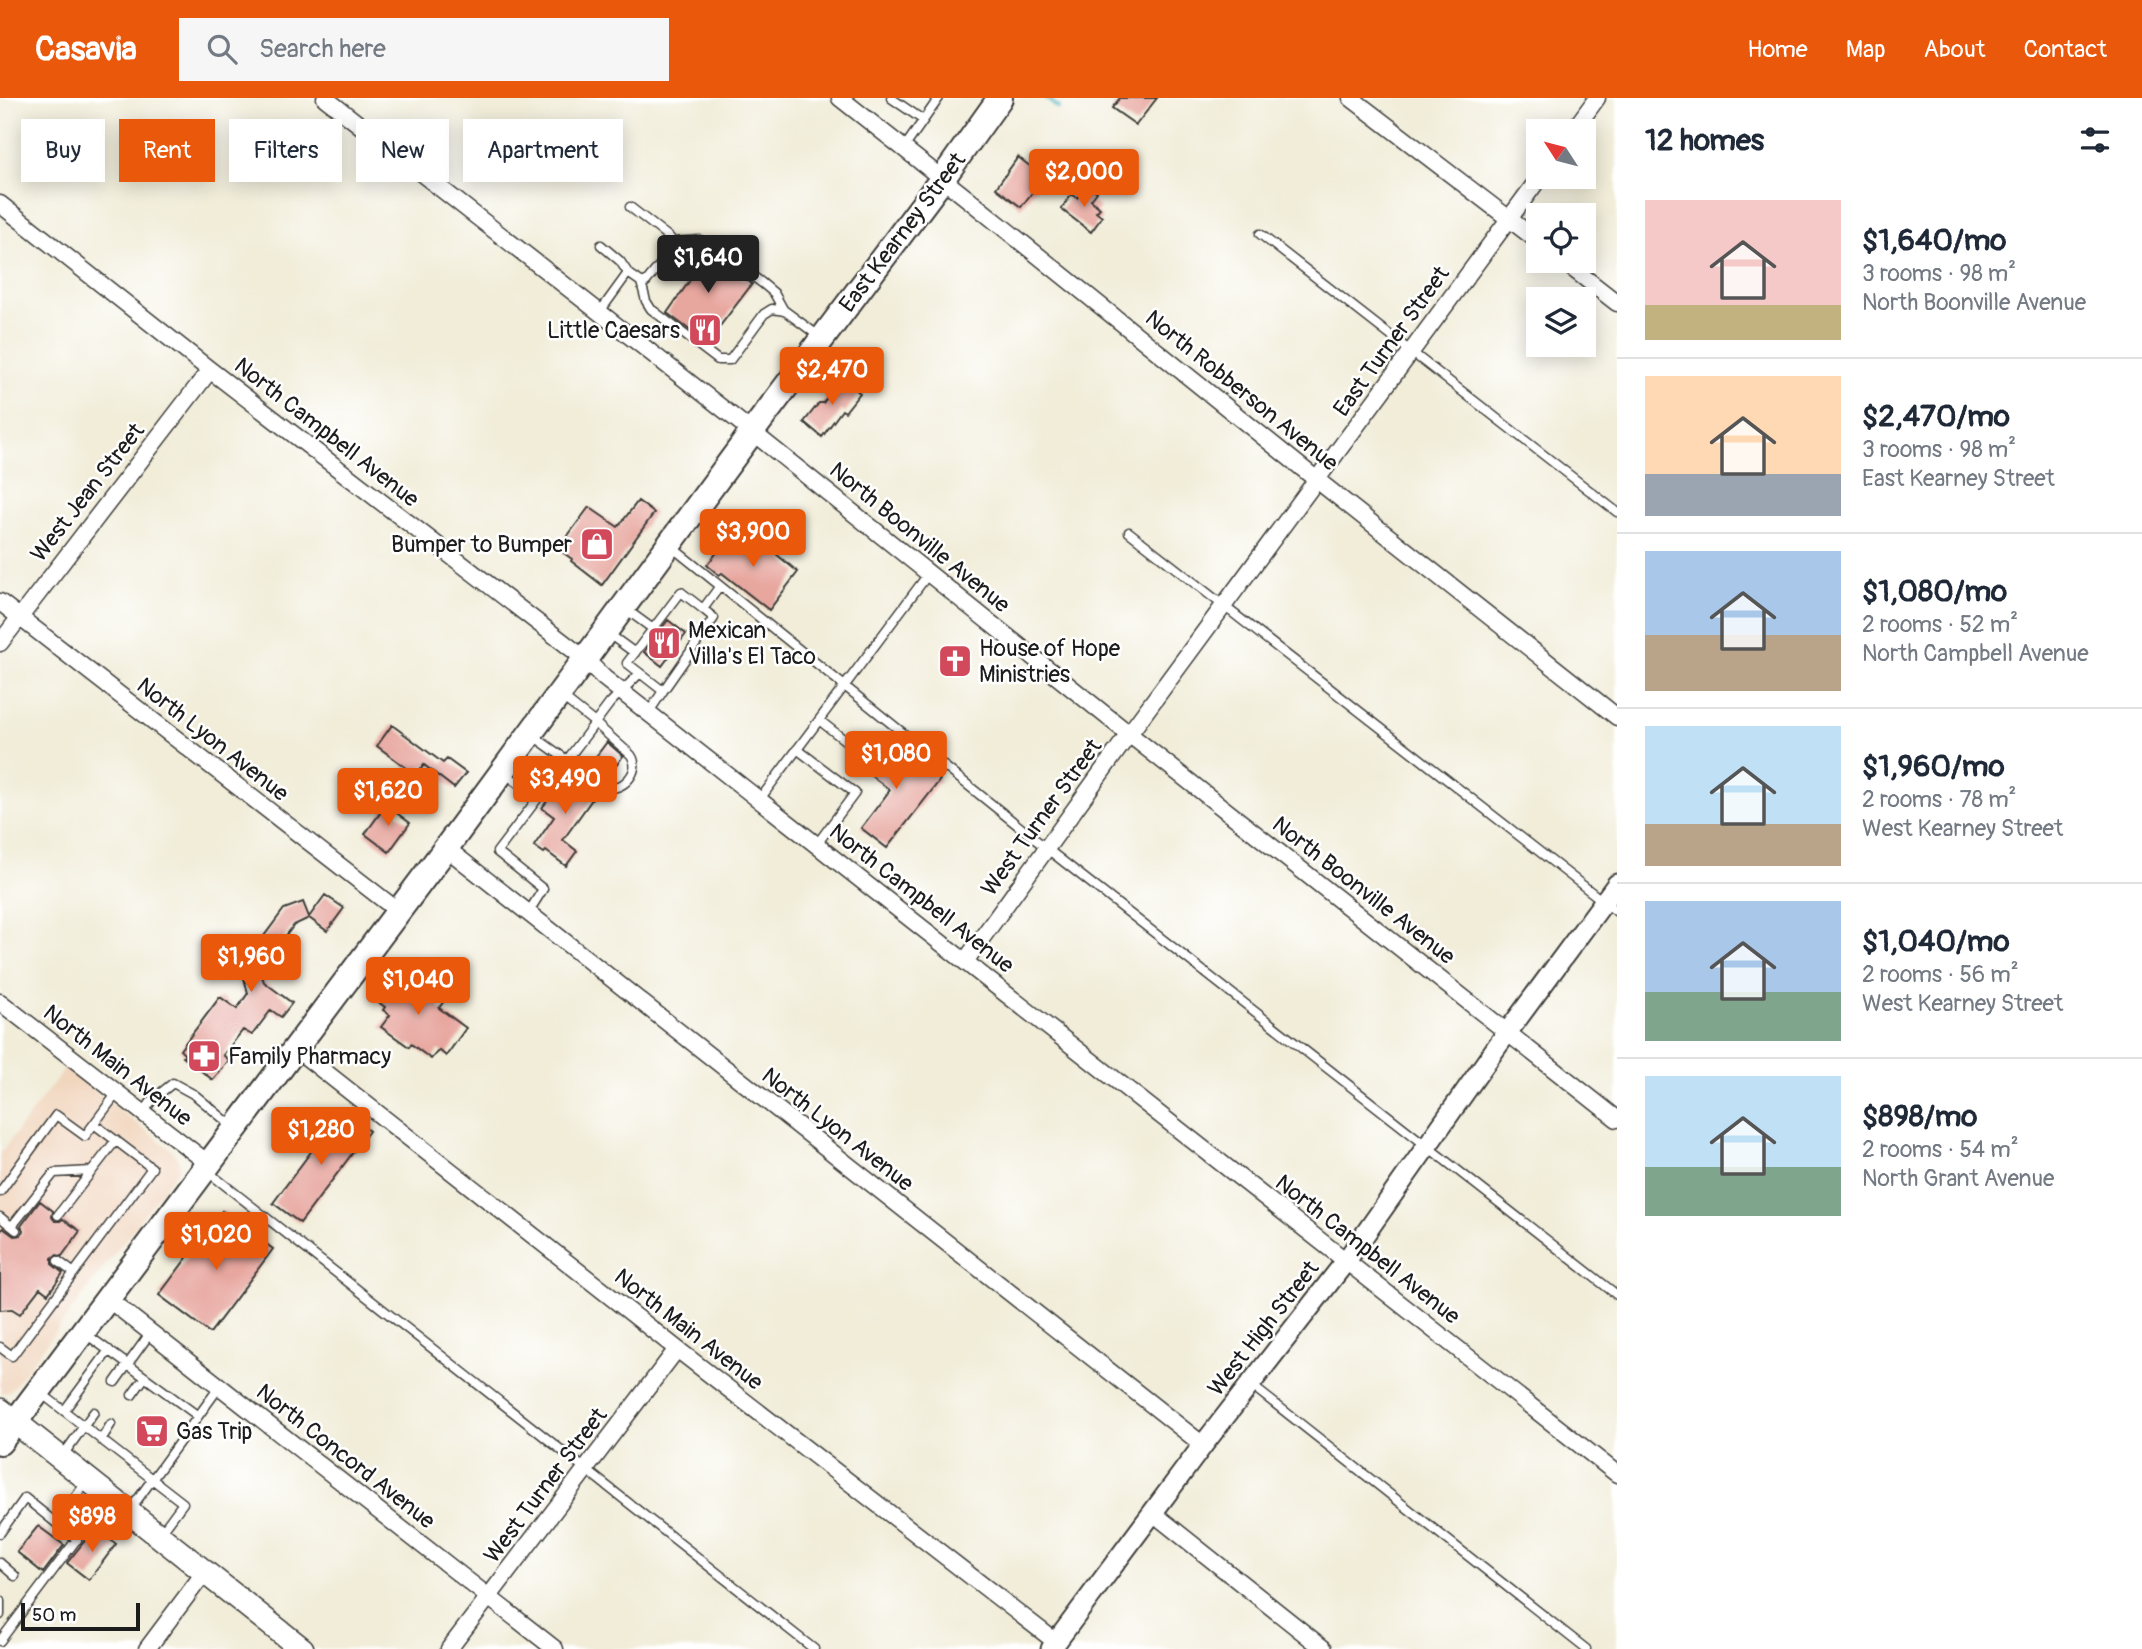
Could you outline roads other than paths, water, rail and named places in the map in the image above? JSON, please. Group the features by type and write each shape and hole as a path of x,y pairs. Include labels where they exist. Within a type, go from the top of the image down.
{"main road":[{"name":"East Kearney Street","path":"0,1442 8,1416 39,1391 446,848 1000,98"},
{"path":"8,1416 298,1648"}],"street":[{"name":"North Boonville Avenue","path":"325,98 752,432 1617,1119"},
{"name":"North Robberson Avenue","path":"840,98 1617,717"},
{"path":"1351,98 1526,231"},
{"path":"1582,119 1597,98"},
{"name":"East Turner Street","path":"1129,734 1531,189"},
{"name":"North Campbell Avenue","path":"0,204 210,370 585,659 622,691 1617,1474"},
{"path":"1578,273 1617,303"},
{"name":"West Jean Street","path":"0,643 210,370"},
{"name":"North Lyon Avenue","path":"0,602 398,911"},
{"name":"West Turner Street","path":"966,960 1129,734"},
{"name":"North Lyon Avenue","path":"446,848 1203,1445"},
{"name":"West High Street","path":"1057,1647 1203,1445 1346,1261 1508,1032 1610,907 1617,884"},
{"name":"North Main Avenue","path":"0,1002 143,1113 207,1167"},
{"name":"North Main Avenue","path":"296,1049 1057,1647"},
{"name":"North Concord Avenue","path":"108,1299 555,1649"},
{"name":"West Turner Street","path":"449,1649 677,1349"},
{"path":"1153,1513 1324,1649"},
{"path":"147,1649 204,1573"}],"lane":[{"path":"891,98 923,120"},
{"path":"904,148 939,98"},
{"path":"630,207 672,242 673,249 651,278 641,282"},
{"path":"1260,234 1617,512"},
{"path":"672,242 700,240 712,245 774,293 784,311 822,338"},
{"path":"601,245 620,261 628,273 641,282 651,309 718,360 730,360 764,314 772,309 784,311"},
{"path":"599,313 628,273"},
{"path":"1129,531 1610,907"},
{"path":"669,545 1046,848 1617,1295"},
{"path":"760,799 929,573"},
{"path":"703,609 720,586"},
{"path":"649,712 714,618 681,592 627,663 663,691"},
{"path":"623,607 653,628"},
{"path":"606,631 635,653"},
{"path":"528,913 543,889 497,852 595,723 640,673"},
{"path":"530,734 606,788 613,789 624,783 636,769 636,762 631,755 559,694"},
{"path":"819,720 856,749"},
{"path":"797,749 855,793 817,844"},
{"path":"502,771 538,798"},
{"path":"143,1113 153,1099 173,1083 195,1096 236,1129"},
{"path":"0,1192 57,1115 85,1136 117,1093"},
{"path":"0,1347 12,1356 152,1168 94,1124"},
{"path":"58,1215 116,1140"},
{"path":"207,1167 814,1649"},
{"path":"0,1217 14,1228 54,1173 92,1171"},
{"path":"58,1261 74,1273"},
{"path":"83,1332 198,1416"},
{"path":"115,1382 151,1332"},
{"path":"64,1411 109,1350"},
{"path":"132,1395 145,1377"},
{"path":"1250,1384 1586,1649"},
{"path":"128,1513 220,1386"},
{"path":"39,1391 183,1503 158,1536"},
{"path":"61,1459 94,1412"},
{"path":"101,1440 111,1424"},
{"path":"56,1523 88,1480"},
{"path":"0,1641 109,1497"},
{"path":"0,1534 25,1499 77,1540"},
{"path":"0,1563 15,1576"},
{"path":"0,1601 0,1615"}],"waterway":[{"path":"1047,98 1058,108"}],"place":[{"name":"Little Caesars","path":"705,330"},
{"name":"Bumper to Bumper","path":"597,544"},
{"name":"Mexican Villa's El Taco","path":"664,643"},
{"name":"House of Hope Ministries","path":"955,661"},
{"name":"Family Pharmacy","path":"204,1056"},
{"name":"Gas Trip","path":"152,1431"}]}
